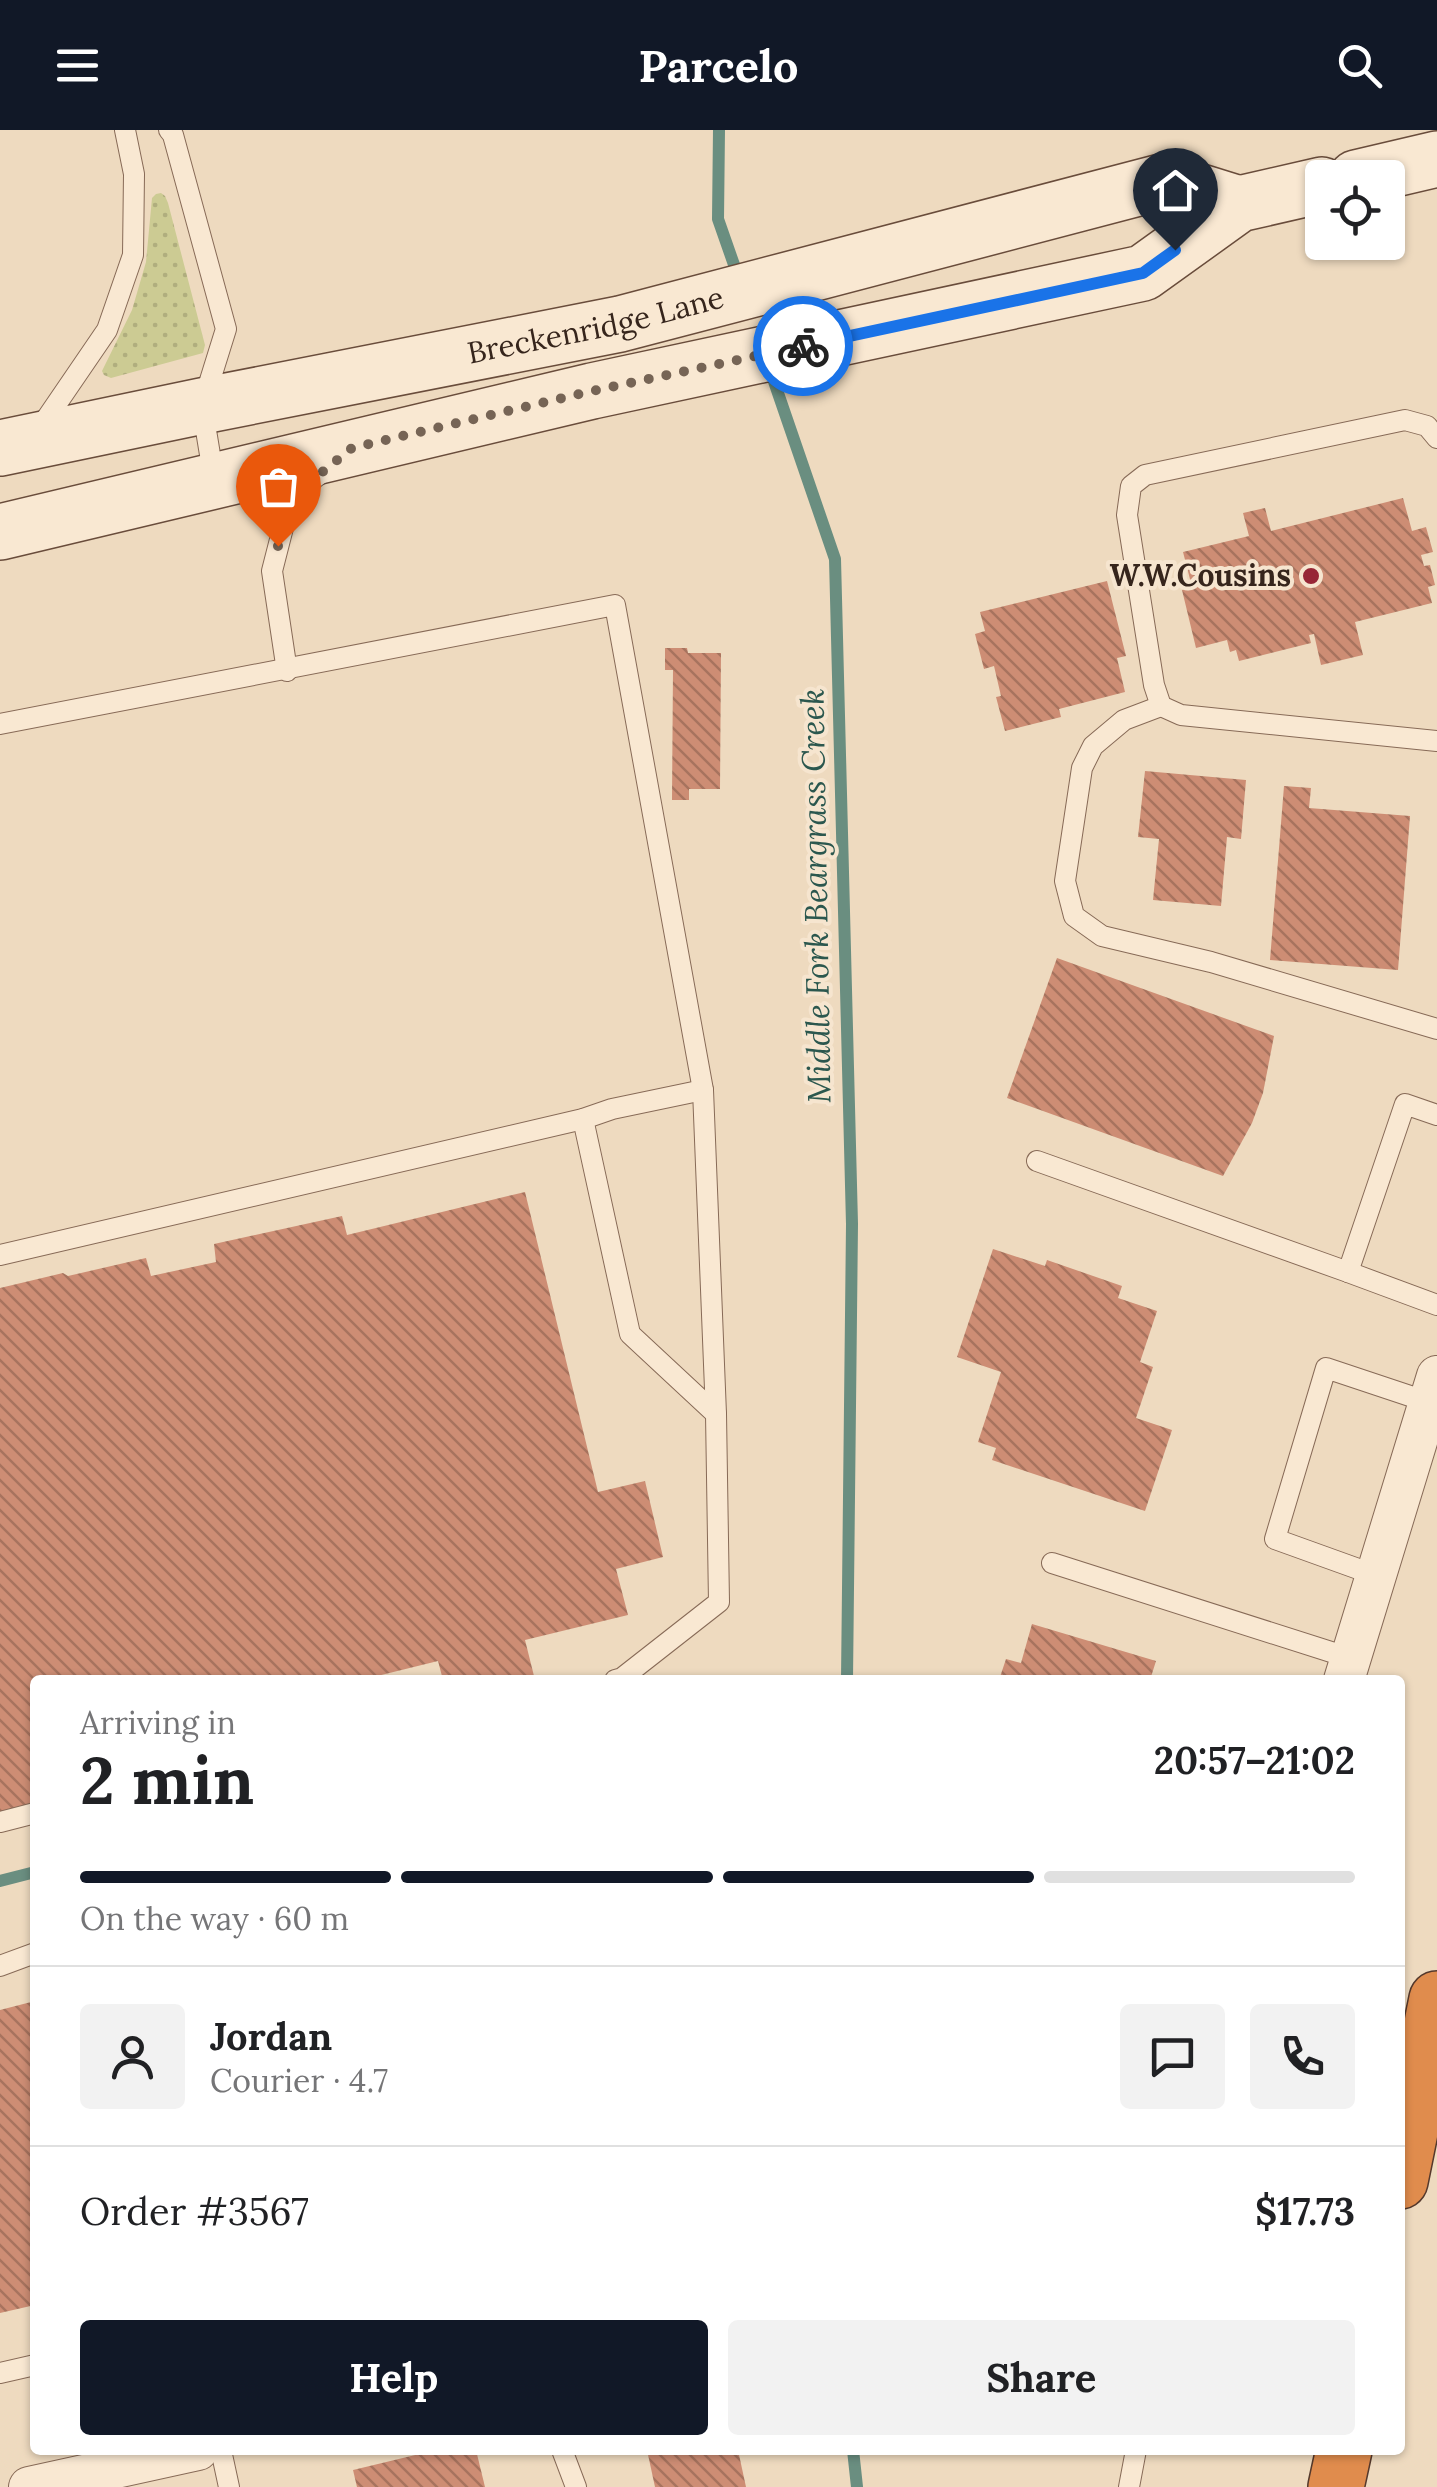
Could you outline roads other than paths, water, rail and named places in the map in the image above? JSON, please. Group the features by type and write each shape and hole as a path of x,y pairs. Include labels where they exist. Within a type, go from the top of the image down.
{"highway":[{"path":"1405,2156 1437,1999"},
{"path":"1336,2487 1343,2455"}],"main road":[{"path":"1405,167 1437,159"},
{"name":"Breckenridge Lane","path":"15,445 620,324 1165,180 1238,204"},
{"path":"0,532 592,391 1143,273 1238,204 1305,189"}],"street":[{"path":"1347,1669 1433,1389"},
{"path":"30,2487 175,2455"}],"lane":[{"path":"15,445 107,330 133,255 134,174 125,130"},
{"path":"177,132 226,330 202,406 214,482"},
{"path":"1161,706 1154,685 1128,515 1131,486 1144,475 1390,422 1405,420 1427,426 1437,438"},
{"path":"287,670 272,571 285,520 300,490 352,448"},
{"path":"0,724 616,605 703,1090 716,1414 718,1602 626,1675"},
{"path":"1437,742 1181,715 1161,706 1124,720 1093,746 1082,768 1065,881 1074,916 1102,936 1211,962 1437,1029"},
{"path":"0,1254 703,1090"},
{"path":"1348,1272 1405,1104 1437,1115"},
{"path":"583,1118 630,1334 716,1414"},
{"path":"1037,1161 1437,1306"},
{"path":"1375,1575 1275,1539 1326,1368 1433,1389"},
{"path":"1052,1563 1347,1669"},
{"path":"0,1822 30,1815"},
{"path":"0,1966 30,1956"},
{"path":"0,2373 30,2366"},
{"path":"222,2455 230,2487"},
{"path":"564,2455 576,2487"},
{"path":"1129,2487 1135,2455"}],"waterway":[{"name":"Middle Fork Beargrass Creek","path":"719,130 718,219 739,279"},
{"name":"Middle Fork Beargrass Creek","path":"768,364 835,559 852,1224 847,1675"},
{"path":"0,1881 30,1873"},
{"name":"Middle Fork Beargrass Creek","path":"854,2455 857,2487"}],"place":[{"name":"W.W.Cousins","path":"1311,576"}]}
